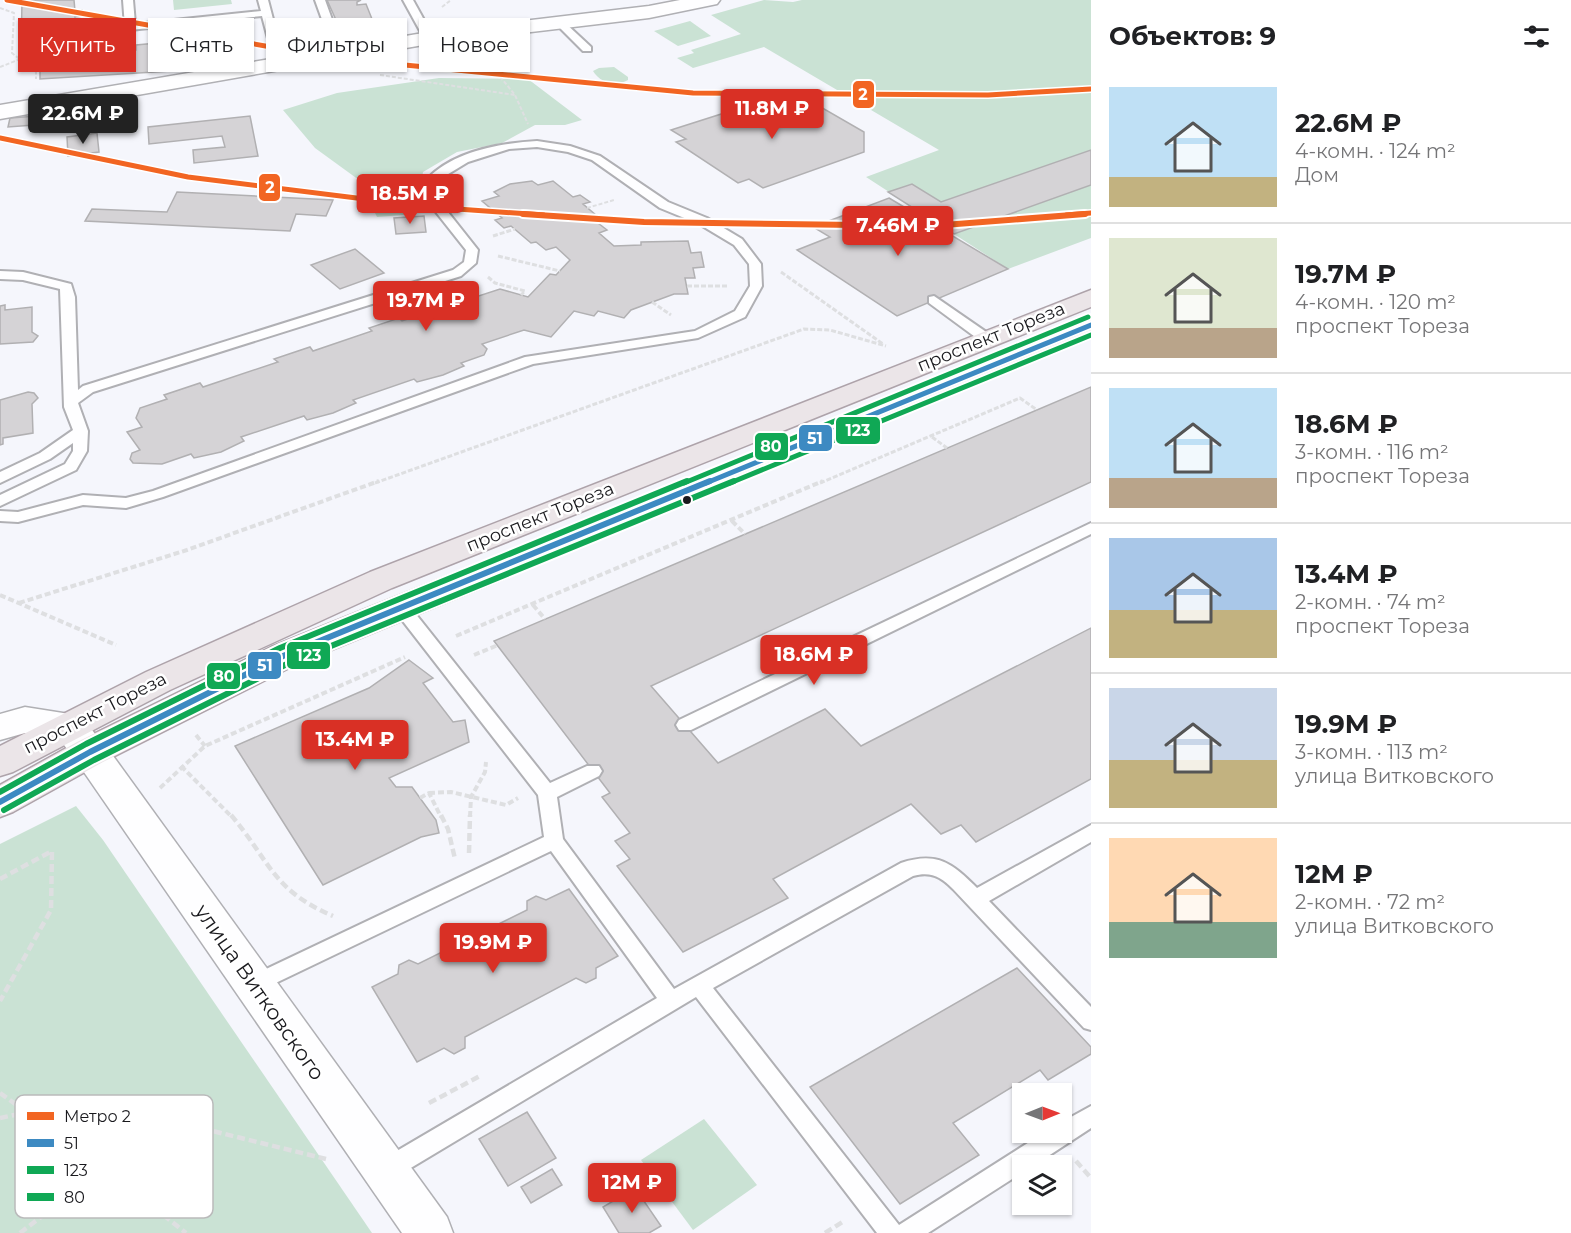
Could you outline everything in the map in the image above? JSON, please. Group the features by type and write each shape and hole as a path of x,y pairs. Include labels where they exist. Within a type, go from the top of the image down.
{"main road":[{"name":"проспект Тореза","path":"0,802 79,738 158,681 381,580 1091,298"},
{"name":"проспект Тореза","path":"0,762 79,738 1091,325"}],"street":[{"path":"530,27 649,12 710,0"},
{"path":"0,112 266,67"},
{"path":"0,727 25,720 79,738"},
{"name":"улица Витковского","path":"79,738 430,1233"}],"lane":[{"path":"128,0 129,18"},
{"path":"262,0 268,18"},
{"path":"320,0 326,18"},
{"path":"408,0 419,20"},
{"path":"136,26 267,13"},
{"path":"560,23 587,49"},
{"path":"110,95 126,129"},
{"path":"0,516 18,517 83,500 126,502 158,494 530,360 698,334 740,314 756,286 755,264 738,242 703,221 664,205 596,158 570,149 537,144 508,146 464,160 434,178 434,202 472,250 470,263 457,273 88,389 72,401"},
{"path":"0,275 23,276 66,287 69,297 71,407 81,431 80,451 71,467 0,501"},
{"path":"934,300 987,339"},
{"path":"0,478 45,456 81,431"},
{"path":"686,725 1091,528"},
{"path":"401,607 544,789 554,841 671,1000"},
{"path":"544,789 593,771"},
{"path":"975,900 1091,833"},
{"path":"254,984 554,841"},
{"path":"386,1171 455,1127 671,1000 920,865 941,867 1091,1021"},
{"path":"699,985 891,1233"},
{"path":"907,1233 1091,1116"}],"path":[{"path":"442,7 451,0"},
{"path":"0,8 14,13 12,45"},
{"path":"0,67 18,60"},
{"path":"370,74 515,95 496,72"},
{"path":"587,208 621,198"},
{"path":"482,239 515,229"},
{"path":"497,256 560,271"},
{"path":"19,603 188,550 804,329 831,330 886,346 771,265 755,264"},
{"path":"495,283 525,291 521,295"},
{"path":"687,286 756,286"},
{"path":"159,788 205,746 432,646 1020,398 1037,410"},
{"path":"931,436 947,448"},
{"path":"732,521 745,534"},
{"path":"0,595 116,645"},
{"path":"533,605 545,619"},
{"path":"464,660 498,645"},
{"path":"445,865 469,853 471,797 485,772 486,744 493,725"},
{"path":"181,766 238,824 282,889 305,906 338,918"},
{"path":"420,798 429,793 451,792 506,805 544,789"},
{"path":"429,793 448,829 455,860"},
{"path":"0,879 52,851 51,910 0,1001"},
{"path":"0,1093 15,1103"},
{"path":"0,1118 15,1115"},
{"path":"213,1131 321,1158 386,1171"},
{"path":"20,1233 39,1218"},
{"path":"167,1218 186,1233"}],"green space":[{"path":"173,0 231,0 232,4 174,10"},
{"path":"764,0 793,2 802,0 1091,0 1091,238 1008,269 866,177 939,150 764,47 693,68 677,58 694,53 691,50 741,34 711,15"},
{"path":"690,21 711,36 678,46 654,31"},
{"path":"614,67 628,77 628,80 609,83 593,71 599,68"},
{"path":"439,78 528,79 582,120 565,125 535,125 502,143 457,152 423,172 417,208 404,215 377,217 359,180 315,148 283,110 337,93"},
{"path":"76,806 103,840 372,1233 0,1233 0,844"},
{"path":"704,1119 757,1185 693,1230 641,1160"}],"building":[{"path":"22,0 74,0 75,11 82,10 83,16 75,18 22,18"},
{"path":"327,0 361,0 357,2 357,5 366,4 372,18 335,18"},
{"path":"148,44 148,72 155,72 40,79 40,72 136,72 136,45"},
{"path":"781,95 788,99 800,95 864,132 864,152 763,188 749,179 738,183 676,142 686,139 671,130"},
{"path":"37,116 34,125 8,127 10,118"},
{"path":"250,116 258,156 194,163 193,150 225,147 222,136 149,144 148,127"},
{"path":"97,133 99,152 68,156 67,137"},
{"path":"1091,150 1091,185 954,234 888,192 912,184 941,202"},
{"path":"532,181 538,185 553,181 573,197 580,195 590,202 583,204 603,221 598,223 607,230 599,233 614,246 641,245 641,242 688,241 691,253 701,252 704,267 693,268 695,278 685,278 688,294 674,294 631,310 624,318 598,311 594,316 574,311 551,337 524,330 482,344 487,349 484,355 461,363 464,366 443,375 417,382 414,379 353,400 356,403 333,413 307,420 304,416 241,437 244,441 221,452 194,458 191,454 162,464 133,463 130,459 132,453 140,450 127,432 142,427 136,418 140,408 167,399 164,395 200,383 203,387 278,362 274,359 310,347 313,351 372,331 369,328 399,318 402,321 500,289 528,297 550,274 556,275 570,260 556,247 546,250 536,242 531,243 511,226 504,228 495,220 502,218 482,201 499,196 494,192 510,184"},
{"path":"177,192 333,200 326,216 296,214 290,231 85,221 92,209 167,212"},
{"path":"889,198 1008,269 897,316 797,250 830,237 813,227"},
{"path":"424,216 426,232 396,234 394,218"},
{"path":"355,249 384,273 340,289 311,265"},
{"path":"5,305 5,310 32,307 32,332 38,336 33,342 0,344 0,306"},
{"path":"1091,387 1091,482 651,686 718,763 825,709 861,746 1091,628 1091,779 976,842 961,825 941,834 911,804 773,879 788,898 683,952 617,866 630,859 615,841 630,833 602,797 610,793 494,641"},
{"path":"28,392 34,393 38,398 32,404 33,433 3,438 3,444 0,445 0,400"},
{"path":"409,660 433,678 423,683 453,722 465,720 469,742 389,778 396,787 412,787 436,820 439,833 421,837 323,885 235,746 369,688"},
{"path":"569,889 618,956 596,968 596,978 586,983 576,978 465,1037 465,1048 454,1054 444,1048 417,1062 372,987 398,974 399,965 409,960 418,964 527,910 527,901 536,896 546,900"},
{"path":"1017,968 1091,1047 1091,1054 1048,1080 1040,1070 1019,1083 1012,1083 1012,1087 953,1123 979,1155 900,1204 810,1087"},
{"path":"527,1112 556,1158 508,1186 479,1139"},
{"path":"552,1169 562,1185 531,1203 521,1187"},
{"path":"635,1188 661,1226 649,1233 619,1233 603,1207"}],"metro line":[{"name":"2","path":"7,0 333,58 693,93 988,95 1091,89"},
{"name":"2","path":"0,138 188,177 429,207 644,222 931,226 1091,213"}],"transit line":[{"name":"80","path":"0,792 86,744 280,648 1088,317"},
{"name":"51","path":"0,802 90,752 283,656 1091,325"},
{"name":"123","path":"4,810 94,760 287,664 1091,335"}]}
